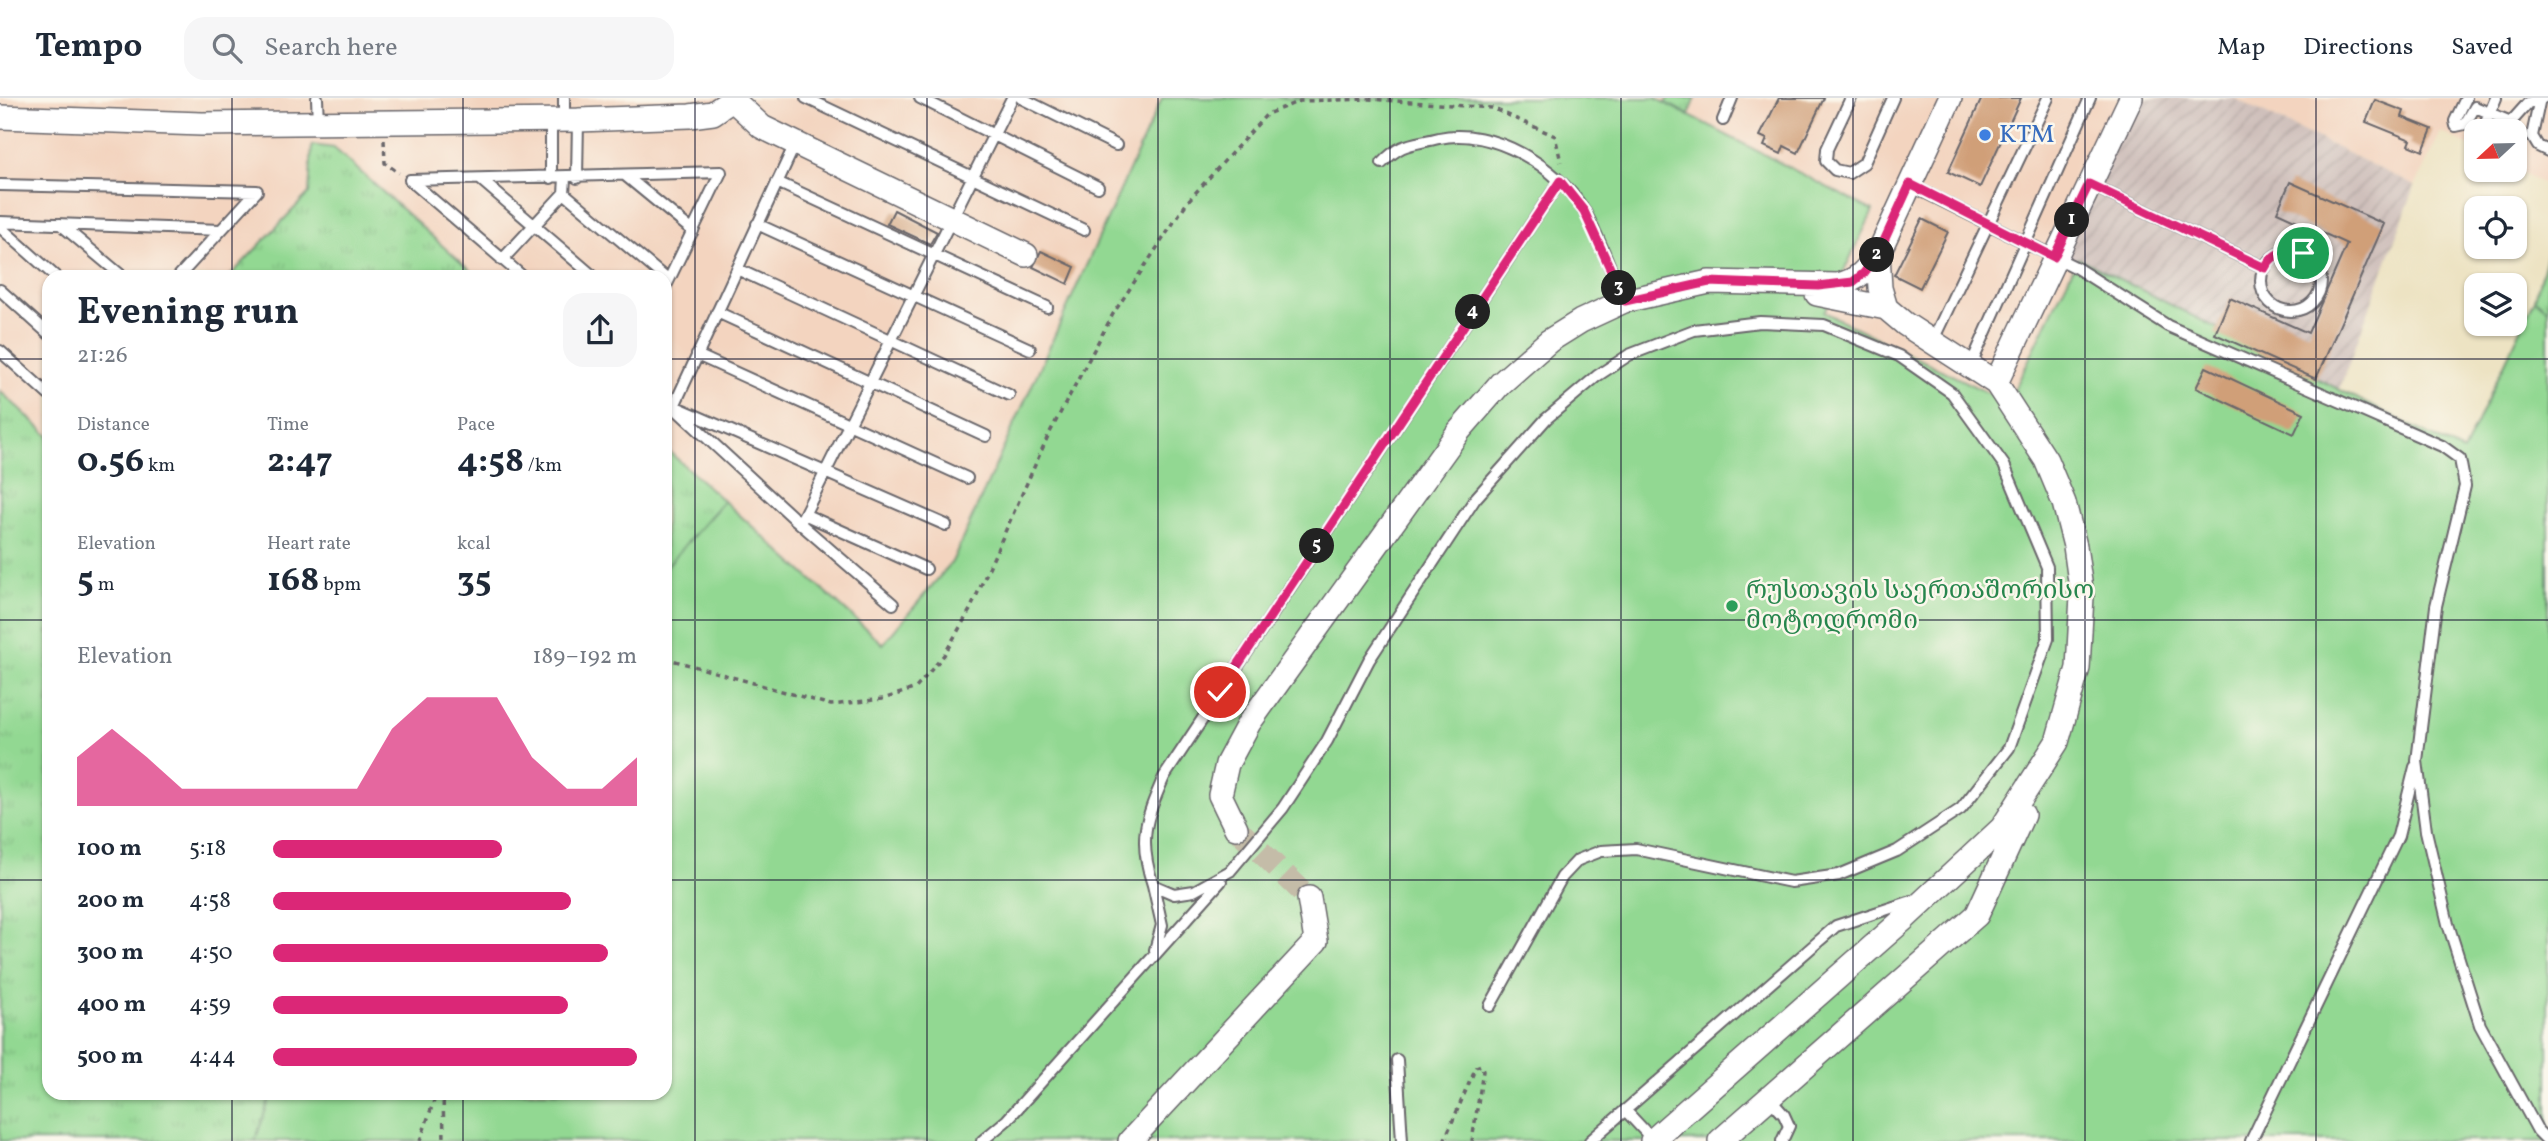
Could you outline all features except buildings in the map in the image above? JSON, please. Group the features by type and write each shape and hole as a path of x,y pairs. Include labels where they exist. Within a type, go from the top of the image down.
{"street":[{"path":"1236,828 1220,795 1233,754 1249,723 1306,639 1429,470 1500,384 1549,341 1581,321 1625,301 1709,282 1838,285 1853,282 1864,273 1878,254 1950,98"},
{"path":"0,117 202,124 383,122 564,114 690,116 713,113 734,99 762,127 1026,256"},
{"path":"1996,383 2126,102"},
{"path":"1878,254 1880,288 1886,308"},
{"path":"1720,1141 1977,915 2057,742 2078,668 2082,596 2075,546 2064,503 2046,460 1996,383 1931,342 1886,308 1811,293 1791,285"},
{"path":"1653,1141 2002,828 2057,742"},
{"path":"1130,1141 1316,941 1309,898"}],"lane":[{"path":"317,98 318,123"},
{"path":"806,98 1084,230"},
{"path":"920,98 1098,187"},
{"path":"801,517 827,473 1012,98"},
{"path":"1021,98 1116,145"},
{"path":"1723,120 1732,98"},
{"path":"1851,98 1827,149 1826,161 1835,170 1849,173 1864,163 1893,98"},
{"path":"1931,342 2048,98"},
{"path":"1970,367 2090,98"},
{"path":"2464,124 2456,127 2455,121 2466,98"},
{"path":"2487,119 2496,98"},
{"path":"2514,119 2528,103 2542,98"},
{"path":"2542,98 2532,135 2538,146 2548,151"},
{"path":"2468,119 2475,107 2501,119"},
{"path":"502,260 564,193 571,178 564,114"},
{"path":"551,178 564,114"},
{"path":"1382,163 1397,148 1457,134 1488,138 1524,156 1560,181 1584,211 1625,301"},
{"path":"2532,135 2548,143"},
{"path":"672,398 697,355 794,144"},
{"path":"410,180 571,178 721,172 671,270"},
{"path":"626,176 692,231"},
{"path":"480,179 586,270"},
{"path":"410,180 514,270"},
{"path":"1154,953 1162,925 1144,858 1145,821 1164,777 1560,181"},
{"path":"777,182 1047,307"},
{"path":"1910,184 2054,257 2168,326 2442,446 2460,459 2465,486 2436,606 2417,761 2398,836 2251,1141"},
{"path":"2089,184 2265,268"},
{"path":"0,185 257,191 184,270"},
{"path":"564,193 652,270"},
{"path":"0,222 221,230"},
{"path":"60,224 115,270"},
{"path":"757,224 1030,349"},
{"path":"0,227 48,270"},
{"path":"2284,252 2303,253 2318,267 2321,276 2317,296 2311,303 2294,310 2276,306 2263,291 2265,268 2274,256 2284,252"},
{"path":"737,269 1009,395"},
{"path":"0,290 42,328"},
{"path":"717,312 986,436"},
{"path":"982,1141 1007,1120 1283,808 1327,741 1369,660 1475,499 1546,419 1597,376 1629,355 1694,330 1760,322 1824,325 1899,356 1952,393 2004,465 2047,567 2048,639 2009,748 1961,809 1897,851 1839,875 1791,882 1636,849 1601,851 1578,860 1563,877 1490,1006"},
{"path":"0,351 42,389"},
{"path":"697,355 967,478"},
{"path":"672,404 946,525"},
{"path":"672,406 801,517 892,604"},
{"path":"801,517 926,569"},
{"path":"2417,761 2426,831 2448,924 2480,1026 2538,1130 2548,1141"},
{"path":"1153,885 1174,894 1206,886 1230,871"},
{"path":"1590,1141 1836,926 1934,891"},
{"path":"1397,1060 1402,1141"},
{"path":"1769,1098 1784,1115 1789,1126 1783,1141"},
{"path":"1625,1110 1653,1141"}],"path":[{"path":"672,660 831,705 883,699 916,688 944,655 970,610 1048,436 1113,314 1188,201 1267,114 1300,102 1370,99 1492,107 1555,136 1564,172 1560,181"},
{"path":"383,122 385,163 410,180"},
{"path":"1444,1141 1476,1067 1481,1065 1483,1071 1472,1141"},
{"path":"420,1141 434,1100"},
{"path":"443,1100 444,1141"}],"shaded area":[{"path":"0,98 1162,98 952,562 883,645 672,454 672,270 468,270 334,148 312,145 309,193 236,270 42,270 42,430 0,391"},
{"path":"1655,98 2131,98 2075,267 2009,403 1824,312 1872,212"},
{"path":"2131,98 2234,98 2415,186 2339,390 2078,258 2075,267 2054,257"},
{"path":"2234,98 2548,98 2548,186 2527,175 2527,119 2464,119 2464,143 2441,132 2415,186"}],"green space":[{"name":"რუსთავის საერთაშორისო მოტოდრომი","path":"1162,98 1655,98 1873,211 1824,312 2008,403 2078,258 2463,452 2518,336 2527,336 2527,316 2535,299 2548,310 2548,1141 255,1141 269,1100 672,1100 672,560 724,501 883,644 952,562"},
{"path":"1669,98 1696,98 1689,115 1666,103"},
{"path":"312,145 334,148 469,270 236,270 309,193"},
{"path":"2548,249 2548,310 2535,299"},
{"path":"0,391 42,430 42,1100 269,1100 255,1141 0,1141"},
{"path":"672,454 724,501 672,560"}],"tunnel":[{"path":"1236,828 1309,898"}],"place":[{"name":"KTM","path":"1985,135"},
{"name":"რუსთავის საერთაშორისო მოტოდრომი","path":"1732,606"}],"route":[{"path":"1220,692 1560,181 1584,211 1625,301 1709,282 1818,286 1853,282 1864,273 1878,254 1910,184 2054,257 2089,184 2265,268 2274,256 2284,252 2303,253"}]}
